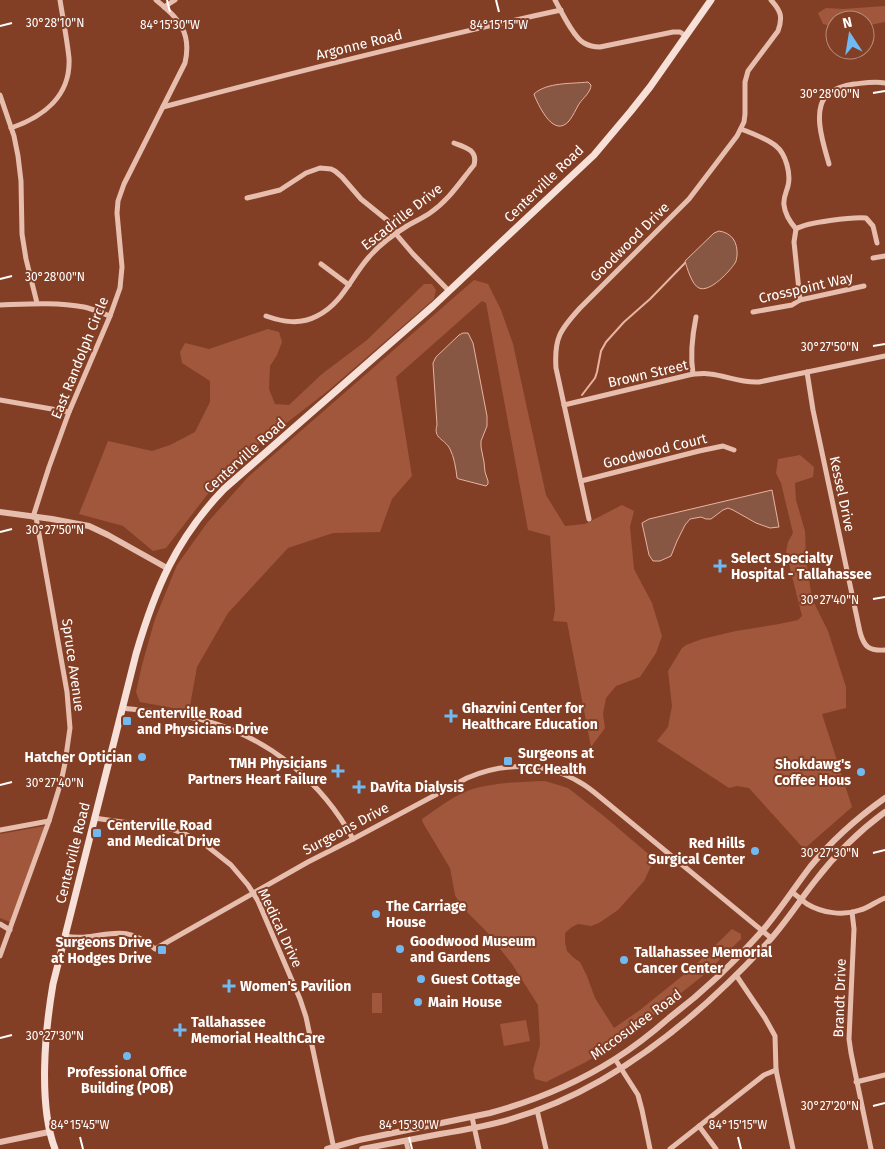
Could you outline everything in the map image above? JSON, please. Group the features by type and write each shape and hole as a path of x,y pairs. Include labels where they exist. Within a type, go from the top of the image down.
{"main road":[{"name":"Centerville Road","path":"55,1149 49,1132 45,1064 53,984 142,635 154,598 167,568 190,530 224,489 449,291 594,155 631,111 712,0"}],"street":[{"path":"11,128 27,122 49,107 64,86 69,59 60,0"},
{"path":"156,0 164,7 175,0"},
{"path":"555,0 577,37 582,43 594,47 673,32 680,32 686,36"},
{"name":"Goodwood Drive","path":"589,518 556,368 557,339 571,318 584,304 690,199 737,136 745,114 746,76 778,31 781,23 779,11 771,0"},
{"name":"East Randolph Circle","path":"35,517 49,467 69,412 117,298 122,278 117,219 118,201 139,153 185,63 187,52 183,30 178,20 164,7"},
{"name":"Argonne Road","path":"163,107 263,80 468,30 561,10"},
{"path":"829,164 820,126 821,109 826,96 835,90 851,84 885,82"},
{"path":"0,95 18,156 21,181 22,234 37,303"},
{"path":"741,129 773,144 780,150 785,159 789,179 784,205 788,219 796,229 794,242 800,300"},
{"name":"Escadrille Drive","path":"266,316 283,322 304,321 315,318 333,306 344,294 357,271 370,255 396,233 430,213 446,200 474,165 474,154 468,148 454,143"},
{"path":"248,198 280,190 306,173 320,168 335,171 355,193 380,213 413,254 449,291"},
{"path":"796,229 821,222 866,218 873,226 876,243"},
{"path":"872,258 885,256"},
{"path":"321,264 349,284"},
{"name":"Crosspoint Way","path":"753,312 864,286"},
{"path":"0,305 37,303 76,306 110,316"},
{"path":"694,374 691,356 696,317"},
{"name":"Brown Street","path":"564,405 694,374 710,374 748,382 764,381 885,356"},
{"name":"Kessel Drive","path":"806,372 862,640 874,651 885,650"},
{"path":"0,400 69,412"},
{"name":"Goodwood Court","path":"581,481 723,446 734,450"},
{"path":"0,512 79,524 100,531 167,568"},
{"name":"Spruce Avenue","path":"0,956 49,821 61,782 70,728 66,683 35,517"},
{"path":"123,708 204,720 254,740 283,758 309,780 336,812 353,839"},
{"name":"Surgeons Drive","path":"65,936 72,938 124,933 138,936 155,949 308,862 476,773 504,767 520,766 541,768 568,776 582,783 771,938"},
{"name":"Miccosukee Road","path":"331,1148 359,1140 512,1107 558,1089 615,1059 658,1028 710,984 762,931 811,866 838,837 866,811 885,798"},
{"path":"878,802 885,812"},
{"name":"Miccosukee Road","path":"362,1149 474,1128 515,1118 569,1097 621,1068 690,1017 736,976 771,938 835,857 862,830 885,812"},
{"name":"Medical Drive","path":"94,818 165,828 185,834 207,846 226,861 239,874 253,893 291,977 306,1017 331,1148"},
{"path":"0,830 49,821"},
{"path":"792,892 807,904 828,912 838,913 867,908 885,898"},
{"name":"Brandt Drive","path":"852,912 854,929 849,1039 856,1082 871,1149"},
{"path":"0,924 10,930"},
{"path":"736,976 756,1004 775,1036 776,1070 793,1149"},
{"path":"615,1059 638,1096 650,1149"},
{"path":"670,1149 764,1075 776,1070"},
{"path":"856,1082 885,1076"},
{"path":"515,1118 526,1110 534,1099"},
{"path":"537,1110 546,1149"},
{"path":"472,1117 479,1149"},
{"path":"442,1123 444,1134"},
{"path":"699,1126 716,1149"},
{"path":"0,1142 49,1132"},
{"path":"406,1141 408,1149"}],"shaded area":[{"path":"885,6 885,22 875,24 875,10 825,10 825,24 818,13 826,8 843,9"},
{"path":"588,82 591,85 590,90 569,121 563,125 558,126 548,120 534,94 552,85"},
{"path":"719,231 731,236 735,242 737,251 736,261 724,276 714,284 704,289 699,288 692,280 685,261 714,233"},
{"path":"474,280 488,284 501,310 513,344 546,495 565,526 585,524 622,505 634,511 630,527 634,569 652,603 662,636 656,653 640,677 616,686 606,698 603,714 605,728 591,747 567,622 553,621 555,610 550,536 528,530 486,303 482,301 396,377 412,476 392,499 380,532 333,533 288,548 228,613 197,667 189,711 140,702 136,692 155,619 177,565 207,523 248,477"},
{"path":"424,284 432,284 436,290 434,299 329,390 249,452 207,495 166,548 153,551 123,526 79,514 108,441 152,451 170,445 195,432 210,402 210,381 182,363 180,352 185,343 209,349 268,329 279,332 282,342 270,366 269,389 275,404 289,405 322,374 367,340"},
{"path":"463,333 468,333 473,343 487,416 487,426 481,441 488,481 486,486 457,478 455,463 450,449 436,433 433,363 436,357"},
{"path":"800,455 814,467 813,477 795,483 796,500 805,531 806,560 812,599 828,631 846,687 846,708 822,714 852,807 804,849 749,788 737,786 729,788 657,741 668,727 672,706 668,671 682,648 702,639 798,620 802,616 786,552 788,542 793,533 781,483 776,473 778,459"},
{"path":"772,490 779,527 770,528 756,523 728,508 711,519 701,517 690,519 685,525 671,556 660,561 653,561 649,555 642,523 649,519"},
{"path":"545,781 568,788 652,857 653,862 644,881 618,910 599,923 591,926 578,924 565,933 567,951 580,962 595,998 614,1028 640,1010 692,968 732,929 741,934 741,939 705,974 623,1039 586,1062 546,1082 535,1079 533,1070 540,1045 538,1005 512,964 486,931 461,906 455,895 450,868 422,819 469,790 502,783"},
{"path":"45,826 10,922 0,918 0,834"},
{"path":"372,993 382,993 382,1013 372,1013"},
{"path":"526,1020 530,1041 504,1046 500,1024"}],"waterway":[{"path":"582,395 595,378 601,351 606,342 685,263"}],"place":[{"name":"Select Specialty Hospital - Tallahassee","path":"720,566"},
{"name":"Ghazvini Center for Healthcare Education","path":"451,716"},
{"name":"Centerville Road and Physicians Drive","path":"127,721"},
{"name":"Hatcher Optician","path":"142,757"},
{"name":"Surgeons at TCC Health","path":"508,761"},
{"name":"TMH Physicians Partners Heart Failure","path":"338,771"},
{"name":"Shokdawg's Coffee Hous","path":"861,772"},
{"name":"DaVita Dialysis","path":"359,787"},
{"name":"Centerville Road and Medical Drive","path":"97,833"},
{"name":"Red Hills Surgical Center","path":"755,851"},
{"name":"The Carriage House","path":"376,914"},
{"name":"Goodwood Museum and Gardens","path":"400,949"},
{"name":"Surgeons Drive at Hodges Drive","path":"162,950"},
{"name":"Tallahassee Memorial Cancer Center","path":"624,960"},
{"name":"Guest Cottage","path":"421,979"},
{"name":"Women's Pavilion","path":"229,986"},
{"name":"Main House","path":"418,1002"},
{"name":"Tallahassee Memorial HealthCare","path":"180,1030"},
{"name":"Professional Office Building (POB)","path":"127,1056"}]}
